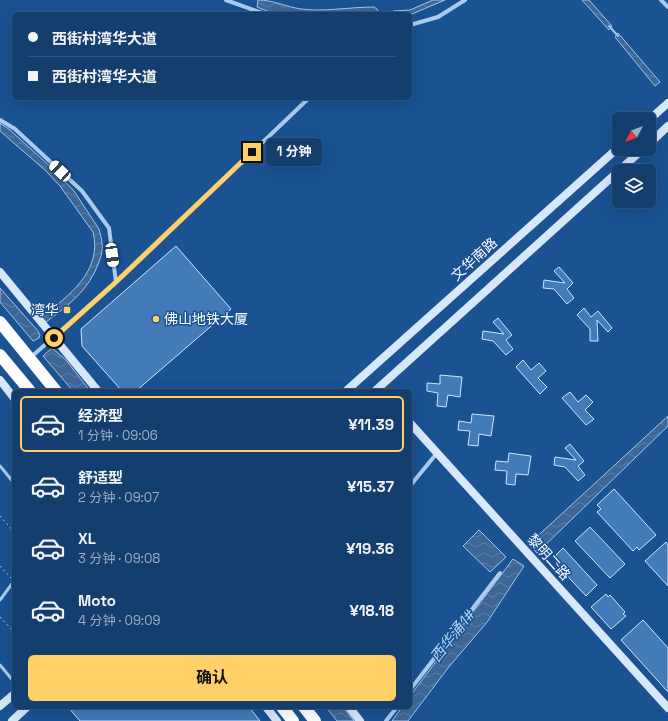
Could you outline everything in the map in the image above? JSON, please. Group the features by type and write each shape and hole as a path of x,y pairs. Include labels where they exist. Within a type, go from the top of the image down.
{"highway":[{"path":"0,322 54,389"},
{"path":"0,354 28,389"},
{"path":"284,709 294,721"},
{"path":"306,709 315,721"}],"main road":[{"path":"656,114 668,103"},
{"path":"656,137 668,126"},
{"name":"文华南路","path":"348,389 612,153"},
{"path":"379,389 635,156"},
{"path":"0,272 96,389"},
{"path":"0,381 12,396"},
{"name":"黎明二路","path":"412,425 668,708"},
{"path":"0,706 12,696"},
{"path":"12,721 25,709"},
{"path":"268,709 277,721"},
{"path":"351,709 360,721"}],"street":[{"path":"226,0 259,12"},
{"path":"412,24 438,17 465,0"},
{"path":"661,0 668,7"},
{"path":"30,359 116,282 307,100"},
{"path":"0,120 15,130 82,191 109,228 116,282"},
{"path":"412,483 436,453"},
{"path":"412,687 500,573"},
{"path":"386,721 395,709"}],"lane":[{"path":"0,466 12,480"},
{"path":"0,600 12,584"},
{"path":"0,666 12,680"}],"path":[{"path":"0,516 12,530"},
{"path":"0,566 12,579"},
{"path":"0,618 12,630"}],"water":[{"path":"258,0 310,10 374,7 378,12 270,12 257,7"},
{"path":"433,0 445,0 412,14 412,12 393,12 410,10"},
{"path":"582,0 589,0 612,26 609,30"},
{"path":"618,33 660,82 655,86 615,37"},
{"path":"0,123 10,130 53,169 74,191 99,229 101,236 102,251 95,272 90,281 70,303 46,322 41,317 72,292 88,271 93,259 95,246 93,232 60,186 46,171 0,131"},
{"path":"0,288 38,331 40,335 39,338 33,341 0,302"},
{"path":"52,348 66,360 88,389 71,389 43,356"},
{"path":"668,416 668,426 537,553 529,544"},
{"path":"479,530 506,557 490,572 463,546"},
{"path":"513,559 524,566 488,621 448,668 408,721 392,721 401,709 412,709 412,693"},
{"path":"328,709 345,709 354,721 337,721"}],"building":[{"name":"佛山地铁大厦","path":"176,246 231,309 138,389 120,389 82,346 81,329"},
{"path":"559,267 573,283 567,289 574,298 567,304 554,289 543,288 544,280 565,283 554,271"},
{"path":"584,308 591,317 598,311 612,328 608,332 597,320 598,341 590,341 590,329 577,315"},
{"path":"498,318 512,335 506,340 513,349 506,355 493,341 482,339 483,331 504,334 493,322"},
{"path":"523,360 531,370 539,363 546,371 538,378 547,387 540,394 516,367"},
{"path":"440,375 462,377 460,397 448,395 446,407 437,406 438,393 427,391 427,383 440,384"},
{"path":"570,392 578,402 586,395 593,402 585,410 594,419 586,425 562,398"},
{"path":"472,414 494,416 491,436 479,434 478,446 468,445 470,431 458,430 459,421 471,423"},
{"path":"570,444 584,461 578,466 585,475 578,481 565,467 554,465 555,457 576,460 565,448"},
{"path":"509,453 531,456 528,475 516,474 515,485 506,484 507,471 495,470 496,461 508,462"},
{"path":"614,489 656,535 639,550 637,547 633,551 597,512 601,509 597,505"},
{"path":"590,527 625,564 610,578 575,541"},
{"path":"666,542 668,545 668,586 645,561"},
{"path":"563,548 597,585 586,596 557,565 556,555"},
{"path":"606,594 608,597 610,595 625,612 623,614 626,616 611,629 591,607"},
{"path":"643,620 668,648 668,692 621,640"},
{"path":"70,709 251,709 260,721 80,721"}],"waterway":[{"path":"609,26 618,36"}],"place":[{"name":"湾华","path":"67,310"},
{"name":"佛山地铁大厦","path":"156,319"}],"route":[{"path":"54,338 116,282 252,152"}],"water label":[{"name":"西华涌1#","path":"452,636"}]}
